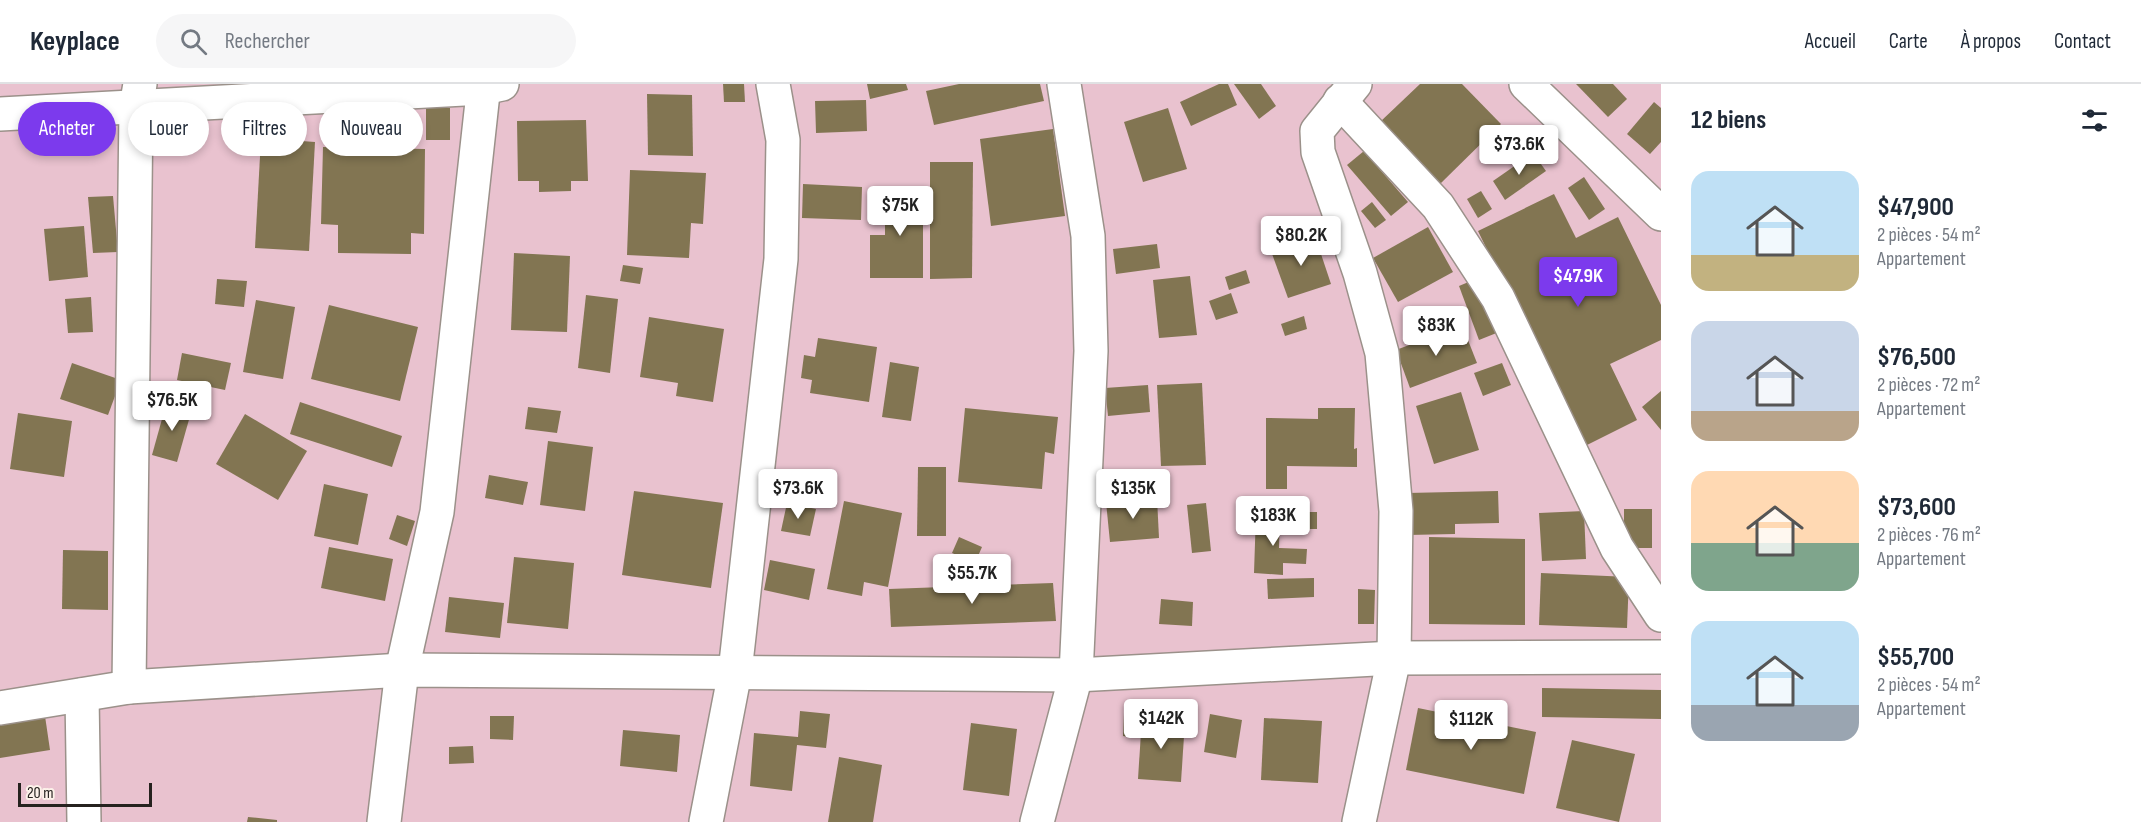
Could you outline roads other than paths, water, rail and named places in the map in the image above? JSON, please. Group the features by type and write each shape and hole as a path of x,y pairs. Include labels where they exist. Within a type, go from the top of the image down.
{"street":[{"path":"706,822 735,672 781,260 783,140 773,84"},
{"path":"1037,822 1076,675 1091,351 1088,236 1064,84"},
{"path":"1526,84 1661,214"},
{"path":"0,114 138,96 490,85 437,512 402,670 384,822"},
{"path":"1359,822 1394,658 1396,512 1382,352 1360,273 1318,152 1317,131 1347,93 1438,206 1498,298 1617,548 1661,615"},
{"path":"129,687 138,96"},
{"path":"0,708 129,687 402,670 1076,675 1394,658 1661,657"},
{"path":"82,695 84,822"}]}
